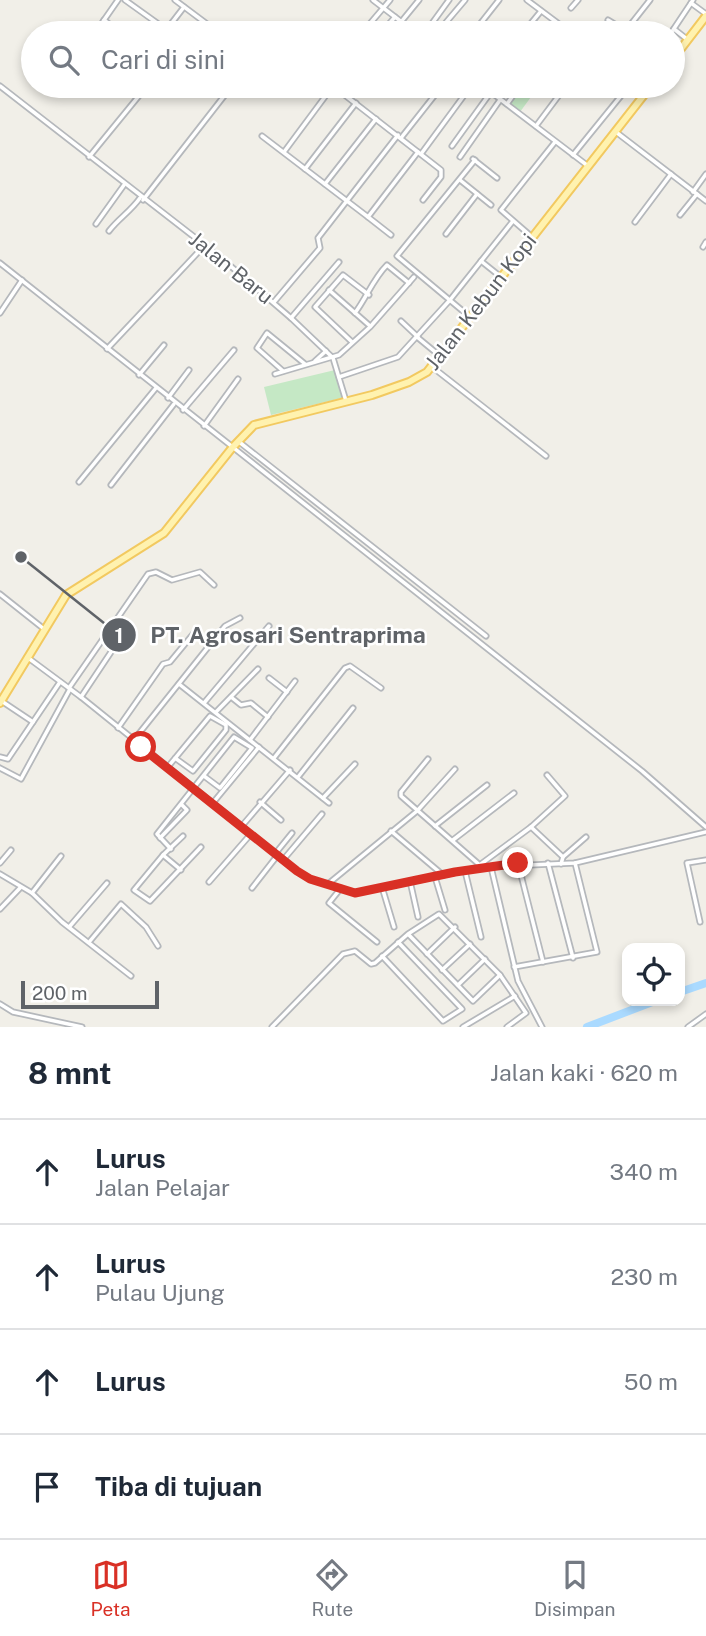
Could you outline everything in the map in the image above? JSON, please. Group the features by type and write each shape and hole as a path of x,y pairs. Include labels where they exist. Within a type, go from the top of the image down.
{"main road":[{"path":"685,44 706,15"},
{"name":"Jalan Kebun Kopi","path":"1,702 26,657 72,589 164,533 232,448 263,421 410,382 431,366 641,98"}],"street":[{"path":"104,20 118,0"},
{"path":"125,0 152,21"},
{"path":"175,0 203,21"},
{"path":"373,0 400,21"},
{"path":"372,21 390,0"},
{"path":"402,21 419,0"},
{"path":"434,21 449,0"},
{"path":"447,21 465,0"},
{"path":"482,21 499,0"},
{"path":"527,0 554,21"},
{"path":"571,8 578,0"},
{"path":"634,21 650,0"},
{"path":"679,21 692,2 706,15"},
{"path":"173,21 184,7"},
{"path":"533,21 541,12"},
{"path":"392,21 395,17"},
{"name":"Jalan Baru","path":"0,86 274,302 333,358 346,401"},
{"path":"89,157 136,98"},
{"path":"109,231 117,221 127,216 222,98"},
{"path":"284,152 324,98"},
{"path":"349,98 442,173 423,200"},
{"path":"274,302 320,248 318,238 346,201 432,98"},
{"path":"368,217 462,98"},
{"path":"452,146 487,98"},
{"path":"498,98 588,166"},
{"path":"506,104 511,98"},
{"path":"535,127 557,98"},
{"path":"572,155 619,98"},
{"path":"460,157 500,100"},
{"path":"305,169 356,103"},
{"path":"325,184 376,119"},
{"path":"615,131 706,201"},
{"path":"262,135 391,235"},
{"path":"532,237 501,209 555,142"},
{"path":"470,317 397,256 474,160 497,178"},
{"path":"635,222 671,174"},
{"path":"680,215 706,174"},
{"path":"460,180 491,205"},
{"path":"96,224 124,185"},
{"path":"446,234 477,194"},
{"path":"339,377 391,361 418,337 513,221"},
{"path":"703,247 706,242"},
{"path":"107,349 204,246"},
{"path":"481,261 501,277"},
{"path":"291,318 340,262"},
{"path":"0,264 642,771 706,830"},
{"path":"355,313 369,295 374,279 387,265 409,283"},
{"path":"353,342 315,309 344,275 369,295"},
{"path":"275,374 333,358 370,327 414,277"},
{"path":"0,313 22,280"},
{"path":"330,290 370,327"},
{"path":"401,321 440,356"},
{"path":"283,371 257,348 268,333 305,364"},
{"path":"139,375 164,345"},
{"path":"183,410 234,350"},
{"path":"313,362 326,351"},
{"path":"431,366 546,456"},
{"path":"168,398 189,370"},
{"path":"204,426 238,379"},
{"path":"79,482 156,388"},
{"path":"111,485 174,404"},
{"path":"239,441 486,636"},
{"path":"0,768 21,779 69,688 148,574 156,572 172,580 200,572 214,585"},
{"path":"0,594 44,629"},
{"path":"133,741 225,626 240,618"},
{"path":"204,703 269,626"},
{"path":"118,728 163,664 169,663 194,633"},
{"path":"81,697 123,634"},
{"path":"26,657 81,697 276,855 310,879 355,893 481,866 531,827 566,794 547,775"},
{"path":"274,758 345,668 350,666 382,688"},
{"path":"216,712 258,669"},
{"path":"269,678 288,692"},
{"path":"250,740 295,681"},
{"path":"0,757 8,759 60,682"},
{"path":"179,684 329,803"},
{"path":"231,697 241,705 251,704 268,716"},
{"path":"1,702 33,722"},
{"path":"298,777 353,708"},
{"path":"167,768 175,758 210,716 226,725 226,730 194,771 175,758"},
{"path":"171,849 159,836 187,810 182,804 234,737 252,748 220,788 204,776"},
{"path":"212,804 259,747"},
{"path":"428,759 400,794 481,866 575,863 706,830"},
{"path":"322,798 355,764"},
{"path":"327,884 417,811 455,769"},
{"path":"241,827 290,770"},
{"path":"435,827 488,785"},
{"path":"453,840 514,793"},
{"path":"260,803 281,820"},
{"path":"283,860 322,814"},
{"path":"531,827 563,858"},
{"path":"391,831 443,875"},
{"path":"252,888 292,834"},
{"path":"209,882 250,835"},
{"path":"183,836 134,890 153,900 201,847"},
{"path":"561,864 563,858 586,837"},
{"path":"0,863 11,850"},
{"path":"163,855 181,870"},
{"path":"32,893 61,856"},
{"path":"700,922 687,863 706,859"},
{"path":"518,863 543,962"},
{"path":"548,863 573,958"},
{"path":"514,967 573,958 595,953 597,950 575,863"},
{"path":"491,867 514,967 522,990 542,1027"},
{"path":"464,871 481,937"},
{"path":"0,873 20,888 32,893 131,976"},
{"path":"435,877 445,910"},
{"path":"410,881 418,917"},
{"path":"70,926 107,883"},
{"path":"382,887 394,927"},
{"path":"0,909 20,888"},
{"path":"341,888 330,903 377,942"},
{"path":"90,942 121,904 140,920 158,946"},
{"path":"272,1027 343,954 355,951 371,964 408,934 439,914 455,927 516,996 526,1013 507,1027"},
{"path":"427,954 455,927"},
{"path":"408,934 473,1001 500,975"},
{"path":"382,956 443,1021 462,1009 398,942"},
{"path":"442,970 470,944"},
{"path":"458,985 485,959"},
{"path":"463,1027 516,996"},
{"path":"0,1004 13,1012 82,1027"},
{"path":"688,1027 706,1014"}],"green space":[{"path":"514,98 530,98 520,112 510,104"},
{"path":"335,370 342,398 271,415 264,387"}],"waterway":[{"path":"685,990 706,983"},
{"path":"587,1027 642,1006"}],"place":[{"name":"PT. Agrosari Sentraprima","path":"21,557"}],"route":[{"path":"141,747 297,871 310,879 355,893 482,867 518,863"}]}
